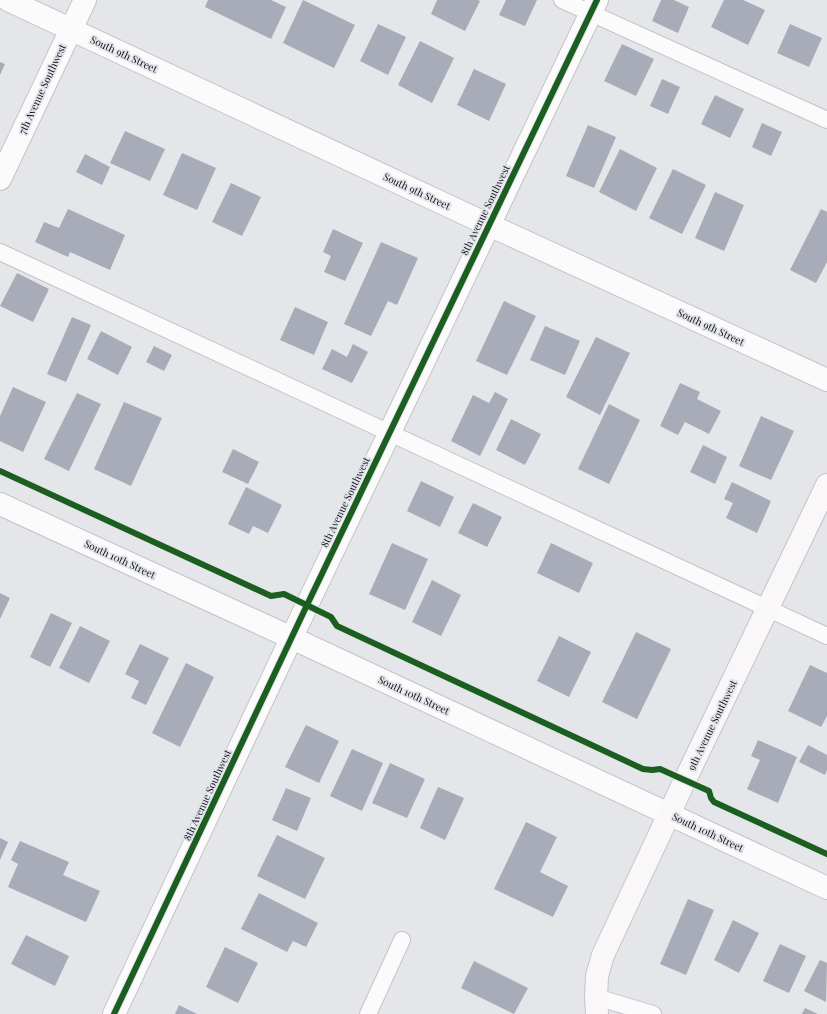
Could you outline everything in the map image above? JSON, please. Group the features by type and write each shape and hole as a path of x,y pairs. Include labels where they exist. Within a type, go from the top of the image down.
{"street":[{"name":"South 9th Street","path":"8,0 489,225 827,380"},
{"name":"7th Avenue Southwest","path":"0,179 85,0"},
{"name":"8th Avenue Southwest","path":"114,1014 390,432 594,7"},
{"name":"9th Avenue Southwest","path":"596,1005 597,976 603,955 827,485"},
{"name":"South 10th Street","path":"0,504 292,638 827,888"}],"lane":[{"path":"562,0 594,7 827,120"},
{"path":"0,252 827,636"},
{"path":"368,1014 402,940"},
{"path":"596,1005 653,1014"}],"building":[{"path":"208,0 271,0 286,7 271,39 205,7"},
{"path":"303,0 355,25 334,68 283,43"},
{"path":"437,0 480,1 465,31 431,14"},
{"path":"506,0 537,0 525,26 499,15"},
{"path":"661,0 674,0 689,7 678,33 652,21"},
{"path":"724,0 743,0 765,10 748,45 711,27"},
{"path":"378,24 406,37 388,75 360,61"},
{"path":"790,24 822,38 809,67 777,53"},
{"path":"420,41 454,58 432,103 398,85"},
{"path":"622,44 654,59 636,96 604,81"},
{"path":"0,62 5,64 0,75"},
{"path":"474,69 506,84 489,121 457,105"},
{"path":"662,79 680,87 668,114 650,106"},
{"path":"715,95 744,109 730,138 701,124"},
{"path":"762,123 782,132 771,156 752,147"},
{"path":"588,125 616,137 594,188 566,176"},
{"path":"125,131 165,149 150,181 110,163"},
{"path":"620,149 657,168 636,211 599,192"},
{"path":"182,153 216,168 197,210 163,195"},
{"path":"85,154 110,167 102,185 76,172"},
{"path":"673,169 706,185 682,234 649,218"},
{"path":"231,183 261,197 242,236 212,222"},
{"path":"715,192 744,205 724,251 695,238"},
{"path":"68,209 125,235 110,270 70,252 68,257 35,242 44,222 59,228"},
{"path":"821,209 827,212 827,262 816,283 790,270"},
{"path":"333,229 363,243 345,281 324,272 331,256 323,252"},
{"path":"381,242 418,258 397,305 388,301 371,336 344,324"},
{"path":"17,273 49,289 33,322 0,306"},
{"path":"504,301 536,316 507,375 476,361"},
{"path":"295,307 328,322 314,355 280,340"},
{"path":"72,317 91,325 66,382 47,374"},
{"path":"545,326 580,341 565,375 530,360"},
{"path":"101,331 132,347 118,375 87,359"},
{"path":"596,337 630,353 600,415 566,397"},
{"path":"353,344 368,352 352,383 322,369 332,349 347,357"},
{"path":"154,346 172,355 164,371 146,362"},
{"path":"680,383 700,392 697,399 721,411 709,434 685,422 678,435 660,426"},
{"path":"13,387 46,402 23,452 0,441 0,416"},
{"path":"495,392 508,399 480,456 451,441 473,395 489,403"},
{"path":"77,393 101,404 69,471 44,459"},
{"path":"124,402 162,418 131,486 94,469"},
{"path":"609,404 640,420 609,484 578,469"},
{"path":"761,416 794,431 771,480 739,466"},
{"path":"511,419 541,434 525,465 496,450"},
{"path":"703,445 727,457 715,484 690,472"},
{"path":"233,449 259,462 248,484 222,472"},
{"path":"421,481 454,497 440,527 407,511"},
{"path":"732,482 771,501 757,533 726,518 733,503 724,499"},
{"path":"246,487 282,505 268,533 253,526 249,534 228,524"},
{"path":"473,503 502,517 487,547 458,533"},
{"path":"392,543 428,559 405,610 369,594"},
{"path":"551,543 593,563 579,593 537,573"},
{"path":"432,580 461,595 441,636 412,622"},
{"path":"0,593 10,598 0,619"},
{"path":"51,613 72,623 50,667 30,657"},
{"path":"80,626 110,641 89,683 59,668"},
{"path":"636,632 671,649 637,719 602,702"},
{"path":"559,636 591,652 569,697 537,681"},
{"path":"140,644 169,658 146,705 131,698 139,681 125,674"},
{"path":"186,663 214,677 180,747 152,733"},
{"path":"810,665 827,673 827,716 821,727 788,711"},
{"path":"306,725 339,741 319,783 285,767"},
{"path":"758,740 797,757 778,803 747,789 760,760 751,756"},
{"path":"808,745 827,755 827,770 825,775 799,762"},
{"path":"352,749 383,763 362,811 330,796"},
{"path":"390,763 425,779 407,818 372,803"},
{"path":"438,787 464,798 445,840 420,828"},
{"path":"286,788 311,798 297,831 272,820"},
{"path":"526,822 557,837 540,872 568,886 553,917 494,889"},
{"path":"277,835 325,858 305,899 257,876"},
{"path":"0,838 8,842 0,860"},
{"path":"20,841 69,862 63,875 100,891 86,922 8,887 18,864 11,860"},
{"path":"259,893 318,923 306,947 293,941 287,952 241,929"},
{"path":"688,899 714,910 686,975 660,964"},
{"path":"733,920 759,933 739,973 714,960"},
{"path":"26,935 69,956 55,986 11,964"},
{"path":"780,944 806,956 789,993 763,981"},
{"path":"225,947 258,963 238,1003 206,987"},
{"path":"820,960 827,963 826,1002 804,991"},
{"path":"474,961 528,988 514,1014 461,988"},
{"path":"179,1005 197,1014 175,1014"},
{"path":"805,1008 818,1014 802,1014"}],"cycle path":[{"path":"114,1014 307,605 597,0"},
{"path":"0,471 271,596 284,594 331,617 337,626 643,769 660,769 709,791 714,802 827,854"}]}
